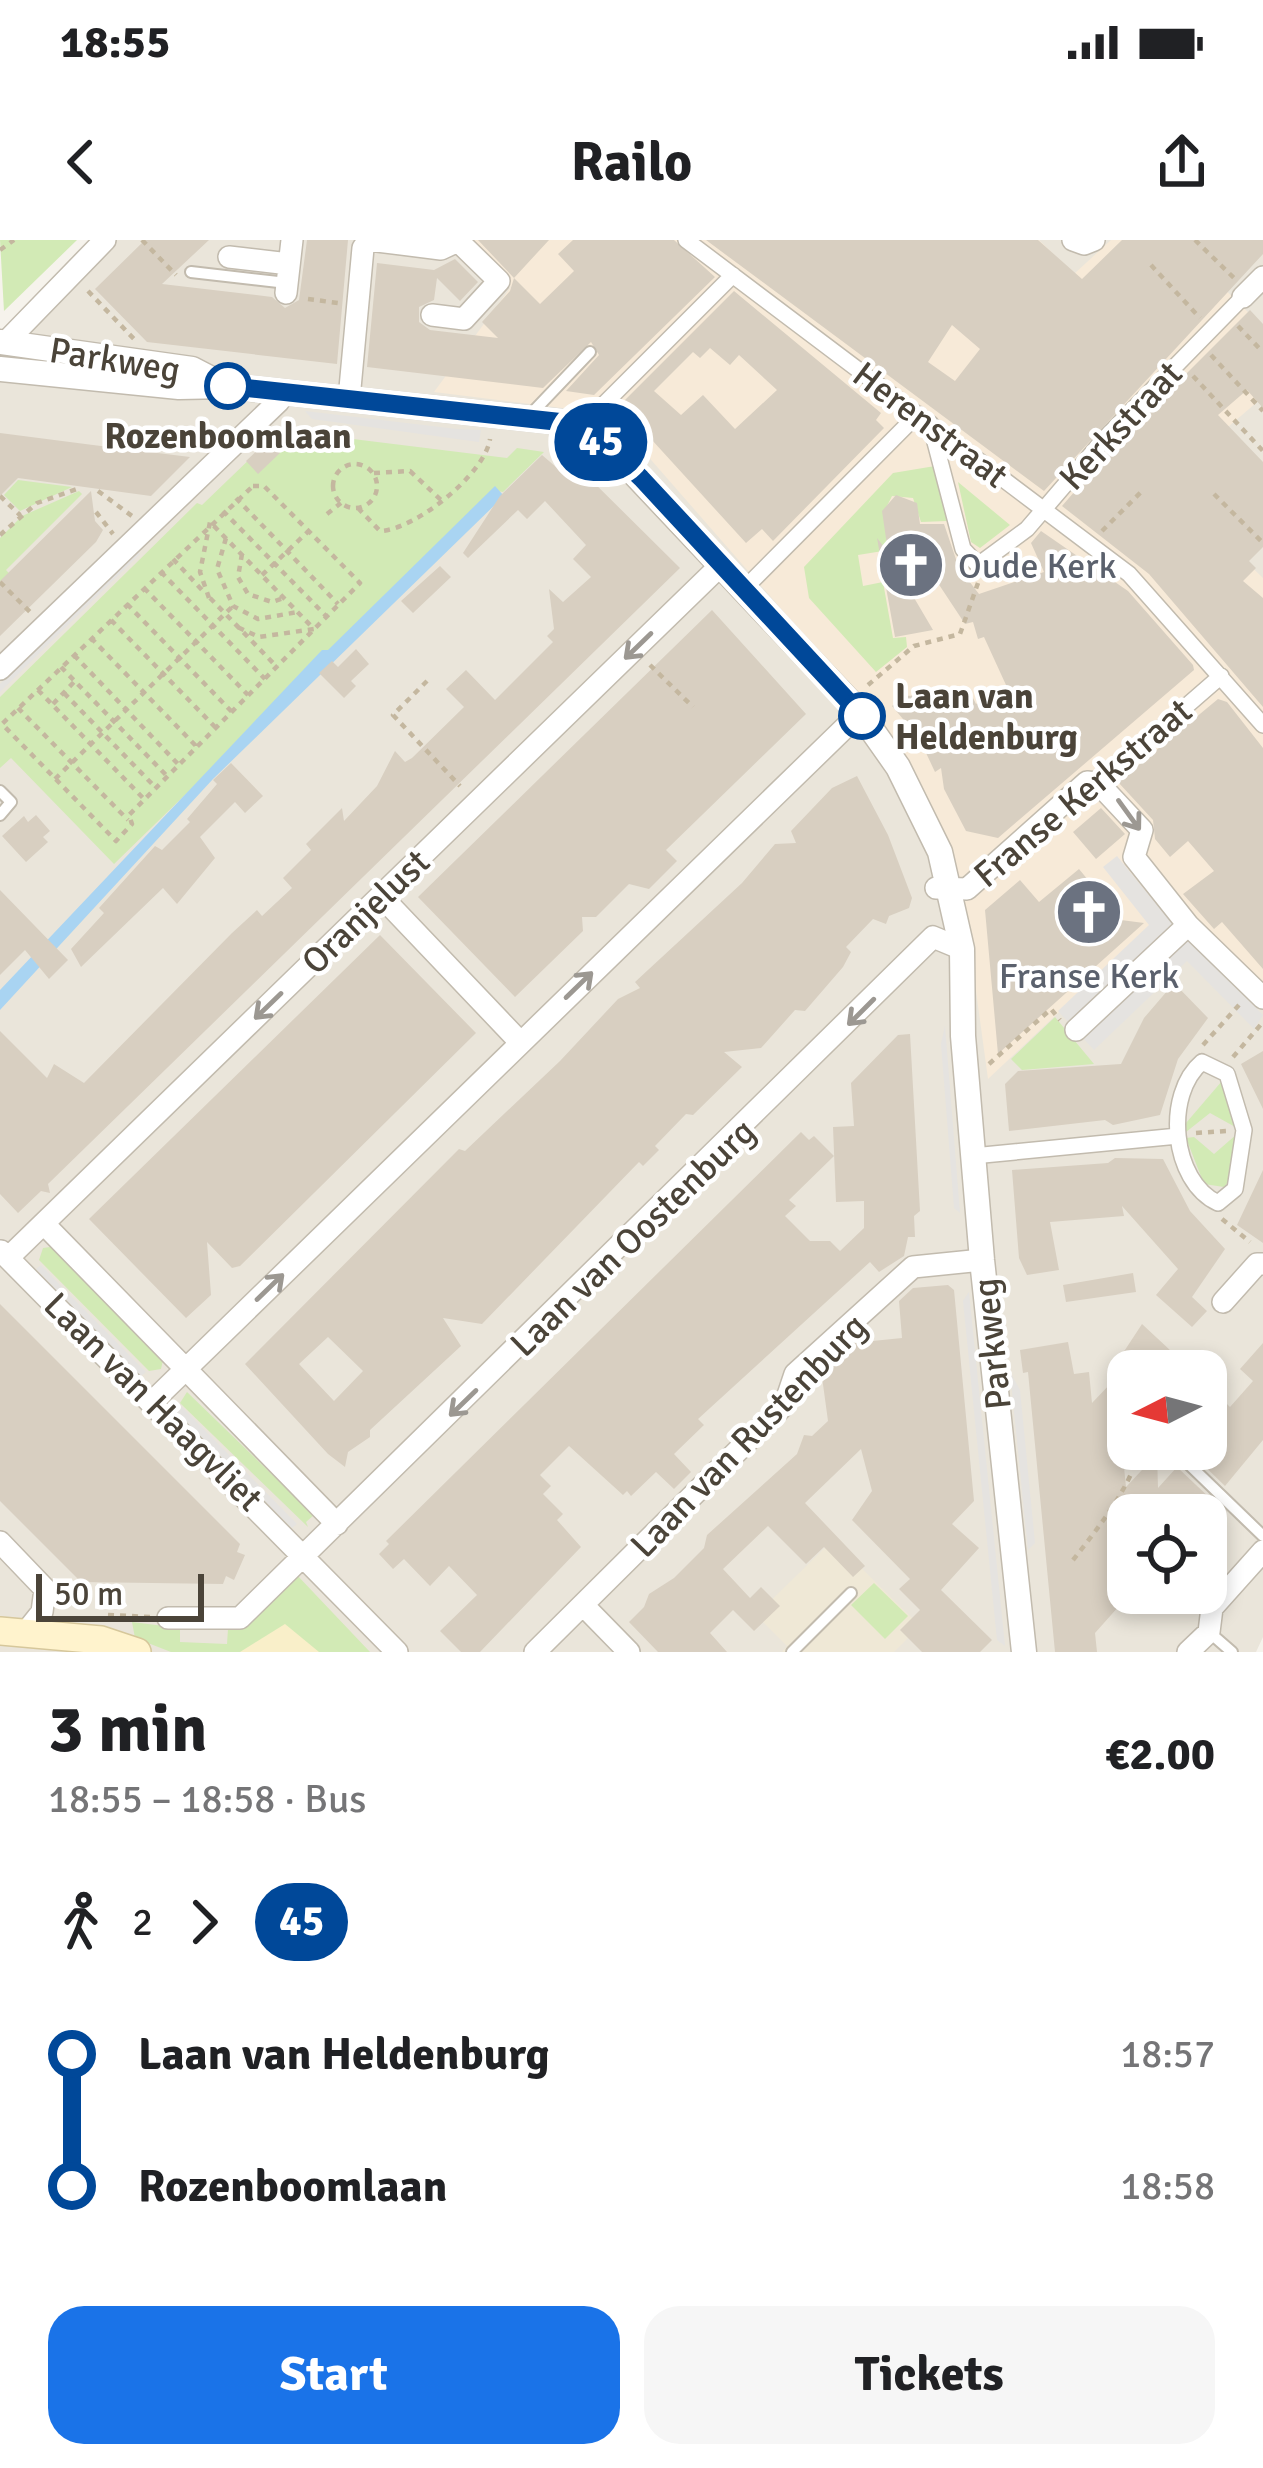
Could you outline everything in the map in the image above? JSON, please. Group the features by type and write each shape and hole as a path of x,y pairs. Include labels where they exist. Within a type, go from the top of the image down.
{"main road":[{"path":"13,1631 101,1640 137,1652"}],"street":[{"path":"4,375 2,344 105,240"},
{"path":"229,257 287,280 292,240"},
{"path":"349,399 363,248 369,240 441,249 458,240 505,287 464,319 432,316"},
{"name":"Herenstraat","path":"686,240 1091,545 1159,603 1260,716"},
{"path":"1072,240 1084,244 1094,240"},
{"path":"591,436 603,405 733,274"},
{"name":"Kerkstraat","path":"978,565 1027,530 1042,508 1226,314 1240,289 1263,277"},
{"name":"Parkweg","path":"2,344 191,369 227,386"},
{"name":"Parkweg","path":"4,375 227,386 560,422 591,436 641,478 860,712 898,766 928,831 944,888 1024,1652"},
{"path":"0,669 278,401 280,392"},
{"path":"745,588 924,418 963,549 978,565"},
{"name":"Oranjelust","path":"4,1254 44,1225 722,565"},
{"name":"Franse Kerkstraat","path":"944,888 967,889 1087,782 1098,782 1221,676"},
{"path":"154,1400 860,712"},
{"path":"1098,782 1142,830 1134,856 1188,926 1258,994"},
{"path":"381,896 520,1042"},
{"path":"1076,1030 1188,926"},
{"name":"Laan van Oostenburg","path":"168,1618 240,1618 933,937 953,945"},
{"path":"1202,1062 1224,1069 1244,1130 1235,1189 1218,1203 1191,1178 1178,1136 1190,1072 1202,1062"},
{"path":"973,1156 1178,1136"},
{"name":"Laan van Haagvliet","path":"44,1225 337,1524"},
{"name":"Laan van Haagvliet","path":"4,1254 154,1400 397,1652"},
{"name":"Laan van Rustenburg","path":"535,1652 784,1404 795,1374 913,1267 982,1260"},
{"path":"1223,1302 1257,1264 1263,1264"},
{"path":"0,1542 45,1589 42,1612 13,1631"},
{"path":"1189,1652 1209,1632 1212,1608 1263,1551"},
{"path":"584,1606 629,1652"}],"lane":[{"path":"191,272 287,280"},
{"path":"527,418 590,352"},
{"path":"0,791 11,802 0,815"},
{"path":"1195,1470 1263,1536"},
{"path":"792,1652 850,1593"},
{"path":"1209,1632 1232,1652"}],"path":[{"path":"0,250 14,240"},
{"path":"1195,240 1240,289"},
{"path":"1151,265 1205,336"},
{"path":"71,273 159,364"},
{"path":"287,280 360,306"},
{"path":"1226,314 1258,348"},
{"name":"Kerkstraat","path":"1205,336 1263,411"},
{"path":"1180,361 1263,451"},
{"path":"441,500 410,471 374,474 354,464 340,470 333,490 341,503 358,508 380,531 398,530 441,500 488,456 491,415"},
{"path":"358,508 376,496 374,474"},
{"path":"253,486 264,486 360,584 129,815 132,824 116,841 2,724 236,498 253,486"},
{"path":"0,535 20,515 80,488"},
{"path":"1091,545 1126,502 1144,489"},
{"path":"98,491 145,527"},
{"path":"1214,494 1263,543"},
{"path":"0,496 20,515"},
{"path":"236,498 338,604"},
{"path":"327,514 341,503"},
{"path":"223,511 327,617"},
{"path":"210,522 314,629"},
{"path":"209,598 200,572 210,522"},
{"path":"262,575 311,529"},
{"path":"226,538 217,568 232,606 257,619 298,612"},
{"path":"242,554 238,577 248,594 272,602 284,598"},
{"path":"173,559 277,667"},
{"path":"880,674 914,646 960,634 978,584 978,565"},
{"path":"161,572 265,679"},
{"path":"0,582 44,626"},
{"path":"144,587 248,695"},
{"path":"128,604 232,712"},
{"path":"55,779 232,606"},
{"path":"111,620 216,728"},
{"path":"235,626 259,637 314,629"},
{"path":"91,638 197,746"},
{"path":"635,650 693,707"},
{"path":"74,655 179,765"},
{"path":"61,667 167,777"},
{"path":"52,704 75,681"},
{"path":"428,681 393,715 477,803"},
{"path":"38,689 145,800"},
{"path":"64,693 156,788"},
{"path":"19,708 132,824"},
{"path":"1190,1072 1195,1055 1258,994"},
{"path":"967,1084 1051,1010 1072,1034 1076,1030"},
{"path":"1224,1069 1263,1022"},
{"path":"1178,1136 1244,1130"},
{"path":"1218,1203 1225,1222 1263,1252"},
{"path":"1072,1560 1113,1510 1131,1470"}],"shaded area":[{"path":"115,240 1263,240 1263,1637 1256,1652 0,1652 0,352"},
{"path":"455,240 1039,240 1074,274 1111,240 1175,240 1263,327 1263,397 1207,445 1199,516 1263,578 1263,985 1177,901 988,1079 964,903 901,746 611,414 434,392 511,287"},
{"path":"305,411 481,430 479,442 312,419"},
{"path":"136,550 140,554 0,692 0,684"},
{"path":"1117,856 1180,933 1263,1015 1254,1029 1187,961 1094,1050 1058,1011 1149,925 1103,867"},
{"path":"945,1026 960,1213 954,1208 941,1044"},
{"path":"41,1265 146,1372 141,1376 36,1269"},
{"path":"969,1292 1005,1646 997,1640 963,1301"},
{"path":"1010,1372 1020,1390 1035,1543 1028,1550"},
{"path":"182,1407 297,1524 292,1528 177,1412"},
{"path":"833,1540 920,1626 894,1652 782,1652 787,1646 756,1615"}],"green space":[{"path":"0,240 77,240 4,311"},
{"path":"280,430 507,458 517,448 544,452 503,492 497,491 114,864 11,758 0,768 0,697 197,503 202,505"},
{"path":"935,466 947,521 921,522 913,498 892,496 883,514 889,550 858,555 863,586 883,582 893,638 906,637 907,647 876,672 809,598 804,567 893,473"},
{"path":"18,480 72,487 20,511 4,495"},
{"path":"958,482 1010,525 980,548 971,542"},
{"path":"79,491 82,494 6,570 35,601 0,595 0,538 22,516"},
{"path":"1055,1017 1094,1064 1022,1070 1011,1059"},
{"path":"1222,1081 1237,1128 1210,1113 1186,1132 1186,1123"},
{"path":"1237,1134 1231,1179 1224,1187 1204,1184 1186,1138 1194,1137 1214,1154"},
{"path":"43,1248 58,1248 164,1356 161,1369 149,1371 39,1260"},
{"path":"187,1392 314,1515 306,1522 308,1527 180,1403"},
{"path":"296,1574 370,1652 171,1652 135,1638 132,1622 180,1628 180,1642 227,1644 228,1629 237,1628"},
{"path":"874,1583 908,1616 885,1639 851,1605"}],"sand":[{"path":"285,1624 319,1652 240,1652"}],"water":[{"path":"495,486 504,496 213,779 0,1010 0,990 322,650 328,650"}],"building":[{"path":"145,240 209,240 162,284 272,297 285,308 299,300 307,240 348,240 337,364 147,342 95,289"},
{"path":"478,240 549,240 514,278"},
{"path":"573,240 674,240 715,277 594,395 566,391 599,355 591,342 543,388 367,367 377,263 434,270 455,259 478,282 460,301 437,278 434,300 419,307 419,322 430,330 498,338 482,322 510,291 514,278 540,304 574,271 558,254"},
{"path":"706,240 1038,240 1082,279 1122,240 1263,240 1263,254 1044,491","holes":["952,325 980,349 955,381 928,362"]},
{"path":"734,291 881,413 876,420 884,428 773,541 762,529 746,543 620,405","holes":["710,348 730,365 739,355 777,390 735,429 703,395 681,415 654,391 693,352 700,358"]},
{"path":"1250,310 1263,324 1263,408 1247,390 1218,415 1263,462 1263,547 1249,561 1256,568 1243,581 1263,598 1263,707 1149,574 1062,506 1114,446"},
{"path":"0,433 190,457 151,496 18,478 0,496"},
{"path":"268,440 280,453 258,474 246,461"},
{"path":"542,455 556,467 569,458 680,568 48,1184 50,1193 41,1191 18,1213 0,1194 0,1031 47,1078 54,1064 84,1083 232,933 257,910 262,916 292,888 283,878 311,850 306,844 342,808 344,821 377,786 395,751 405,762 412,758 464,707 446,689 466,670 495,700 553,642 547,636 554,629 549,589 563,602 591,577 573,559 586,545 545,501 527,519 518,510 468,558 463,553 500,496"},
{"path":"91,491 95,521 103,530 96,542 0,636 0,581"},
{"path":"896,495 917,503 920,524 944,524 959,568 979,594 1044,572 1031,543 1041,531 1128,591 1193,665 1194,670 998,838 966,831 944,789 941,768 935,772 919,738 892,706 904,696 930,695 935,702 971,694 976,704 1006,685 984,637 978,639 973,622 965,624 926,565 903,579 933,630 895,637 877,538 888,552 882,511"},
{"path":"440,566 451,577 413,613 401,601"},
{"path":"712,610 806,714 666,850 677,861 649,889 629,884 596,917 582,917 583,931 515,997 418,897"},
{"path":"356,649 369,664 351,681 356,686 344,698 319,673 332,661 338,667"},
{"path":"1218,699 1227,702 1263,748 1263,969 1222,922 1214,929 1183,894 1214,871 1188,841 1170,857 1155,839 1153,820 1118,782"},
{"path":"231,763 263,796 245,813 235,802 200,837 215,858 177,904 163,888 81,967 71,949 104,913 99,908 155,846 162,850 190,822 187,819 217,784 213,780"},
{"path":"857,776 888,835 912,898 909,908 889,916 886,924 873,919 846,947 851,952 843,967 805,1011 795,1010 761,1048 724,1052 742,1067 693,1115 686,1114 655,1146 659,1150 643,1166 639,1162 482,1324 443,1318 461,1346 370,1430 370,1437 348,1452 345,1467 245,1364 459,1149 465,1151 618,999 640,988 635,982 742,883 775,844 796,843 791,831 832,788","holes":["328,1337 363,1371 334,1401 299,1364"]},
{"path":"1101,808 1125,834 1096,859 1073,832"},
{"path":"36,815 50,831 43,837 48,842 26,862 2,836 24,816 28,822"},
{"path":"1079,869 1121,920 1144,923 998,1054 985,910 1020,880 1039,902"},
{"path":"0,890 68,960 49,979 25,950 0,975"},
{"path":"380,935 476,1033 240,1266 232,1268 207,1242 211,1295 186,1318 89,1219"},
{"path":"1174,983 1208,1018 1178,1059 1160,1115 1113,1125 1105,1120 1009,1131 1005,1084 1018,1071 1121,1064 1144,1018"},
{"path":"910,1034 920,1211 914,1216 915,1237 908,1237 904,1256 879,1272 870,1262 698,1419 704,1425 674,1454 691,1472 674,1489 656,1472 631,1496 627,1491 623,1495 569,1446 540,1475 551,1486 543,1494 563,1514 557,1520 581,1547 480,1652 461,1652 440,1631 477,1595 449,1566 430,1586 404,1559 393,1569 379,1554 389,1544 386,1541 801,1132 809,1140 814,1136 834,1156 789,1200 796,1206 785,1216 810,1241 830,1241 840,1251 864,1228 864,1201 836,1202 833,1127 854,1126 851,1083 898,1035"},
{"path":"1263,1051 1263,1109 1241,1064"},
{"path":"1115,1158 1163,1159 1190,1211 1225,1249 1192,1297 1207,1311 1192,1327 1156,1295 1178,1269 1122,1206 1124,1216 1050,1222 1059,1270 1027,1275 1019,1258 1012,1170 1108,1163"},
{"path":"1263,1170 1263,1243 1237,1225"},
{"path":"1133,1273 1136,1292 1066,1302 1063,1285"},
{"path":"948,1285 954,1290 974,1501 952,1524 979,1548 941,1590 992,1640 980,1652 922,1652 900,1630 920,1610 899,1589 910,1579 852,1520 872,1491 861,1449 805,1503 865,1566 853,1577 824,1547 806,1564 768,1526 723,1569 750,1598 761,1587 780,1606 754,1631 733,1610 710,1633 727,1652 658,1652 629,1622 649,1594 674,1578 704,1548 707,1535 797,1454 804,1435 812,1436 828,1421 822,1377 838,1356 853,1343 902,1338 899,1301 913,1288"},
{"path":"0,1304 240,1544 237,1552 245,1555 234,1580 226,1576 223,1584 81,1582 0,1501"},
{"path":"1142,1324 1170,1350 1125,1350"},
{"path":"1068,1342 1074,1374 1089,1372 1092,1403 1107,1387 1107,1470 1124,1470 1126,1487 1142,1470 1157,1470 1158,1488 1174,1470 1180,1470 1206,1494 1107,1494 1107,1614 1112,1614 1095,1633 1097,1652 1055,1652 1028,1372 1023,1373 1020,1350"},
{"path":"1263,1343 1263,1440 1225,1486 1209,1470 1227,1470 1227,1404 1230,1407 1253,1381 1240,1369"}],"bus line":[{"name":"45","path":"228,386 560,422 591,436 641,478 862,716"}],"place":[{"name":"Rozenboomlaan","path":"228,386"},
{"name":"Oude Kerk","path":"911,565"},
{"name":"Laan van Heldenburg","path":"862,716"},
{"name":"Franse Kerk","path":"1089,912"}]}
